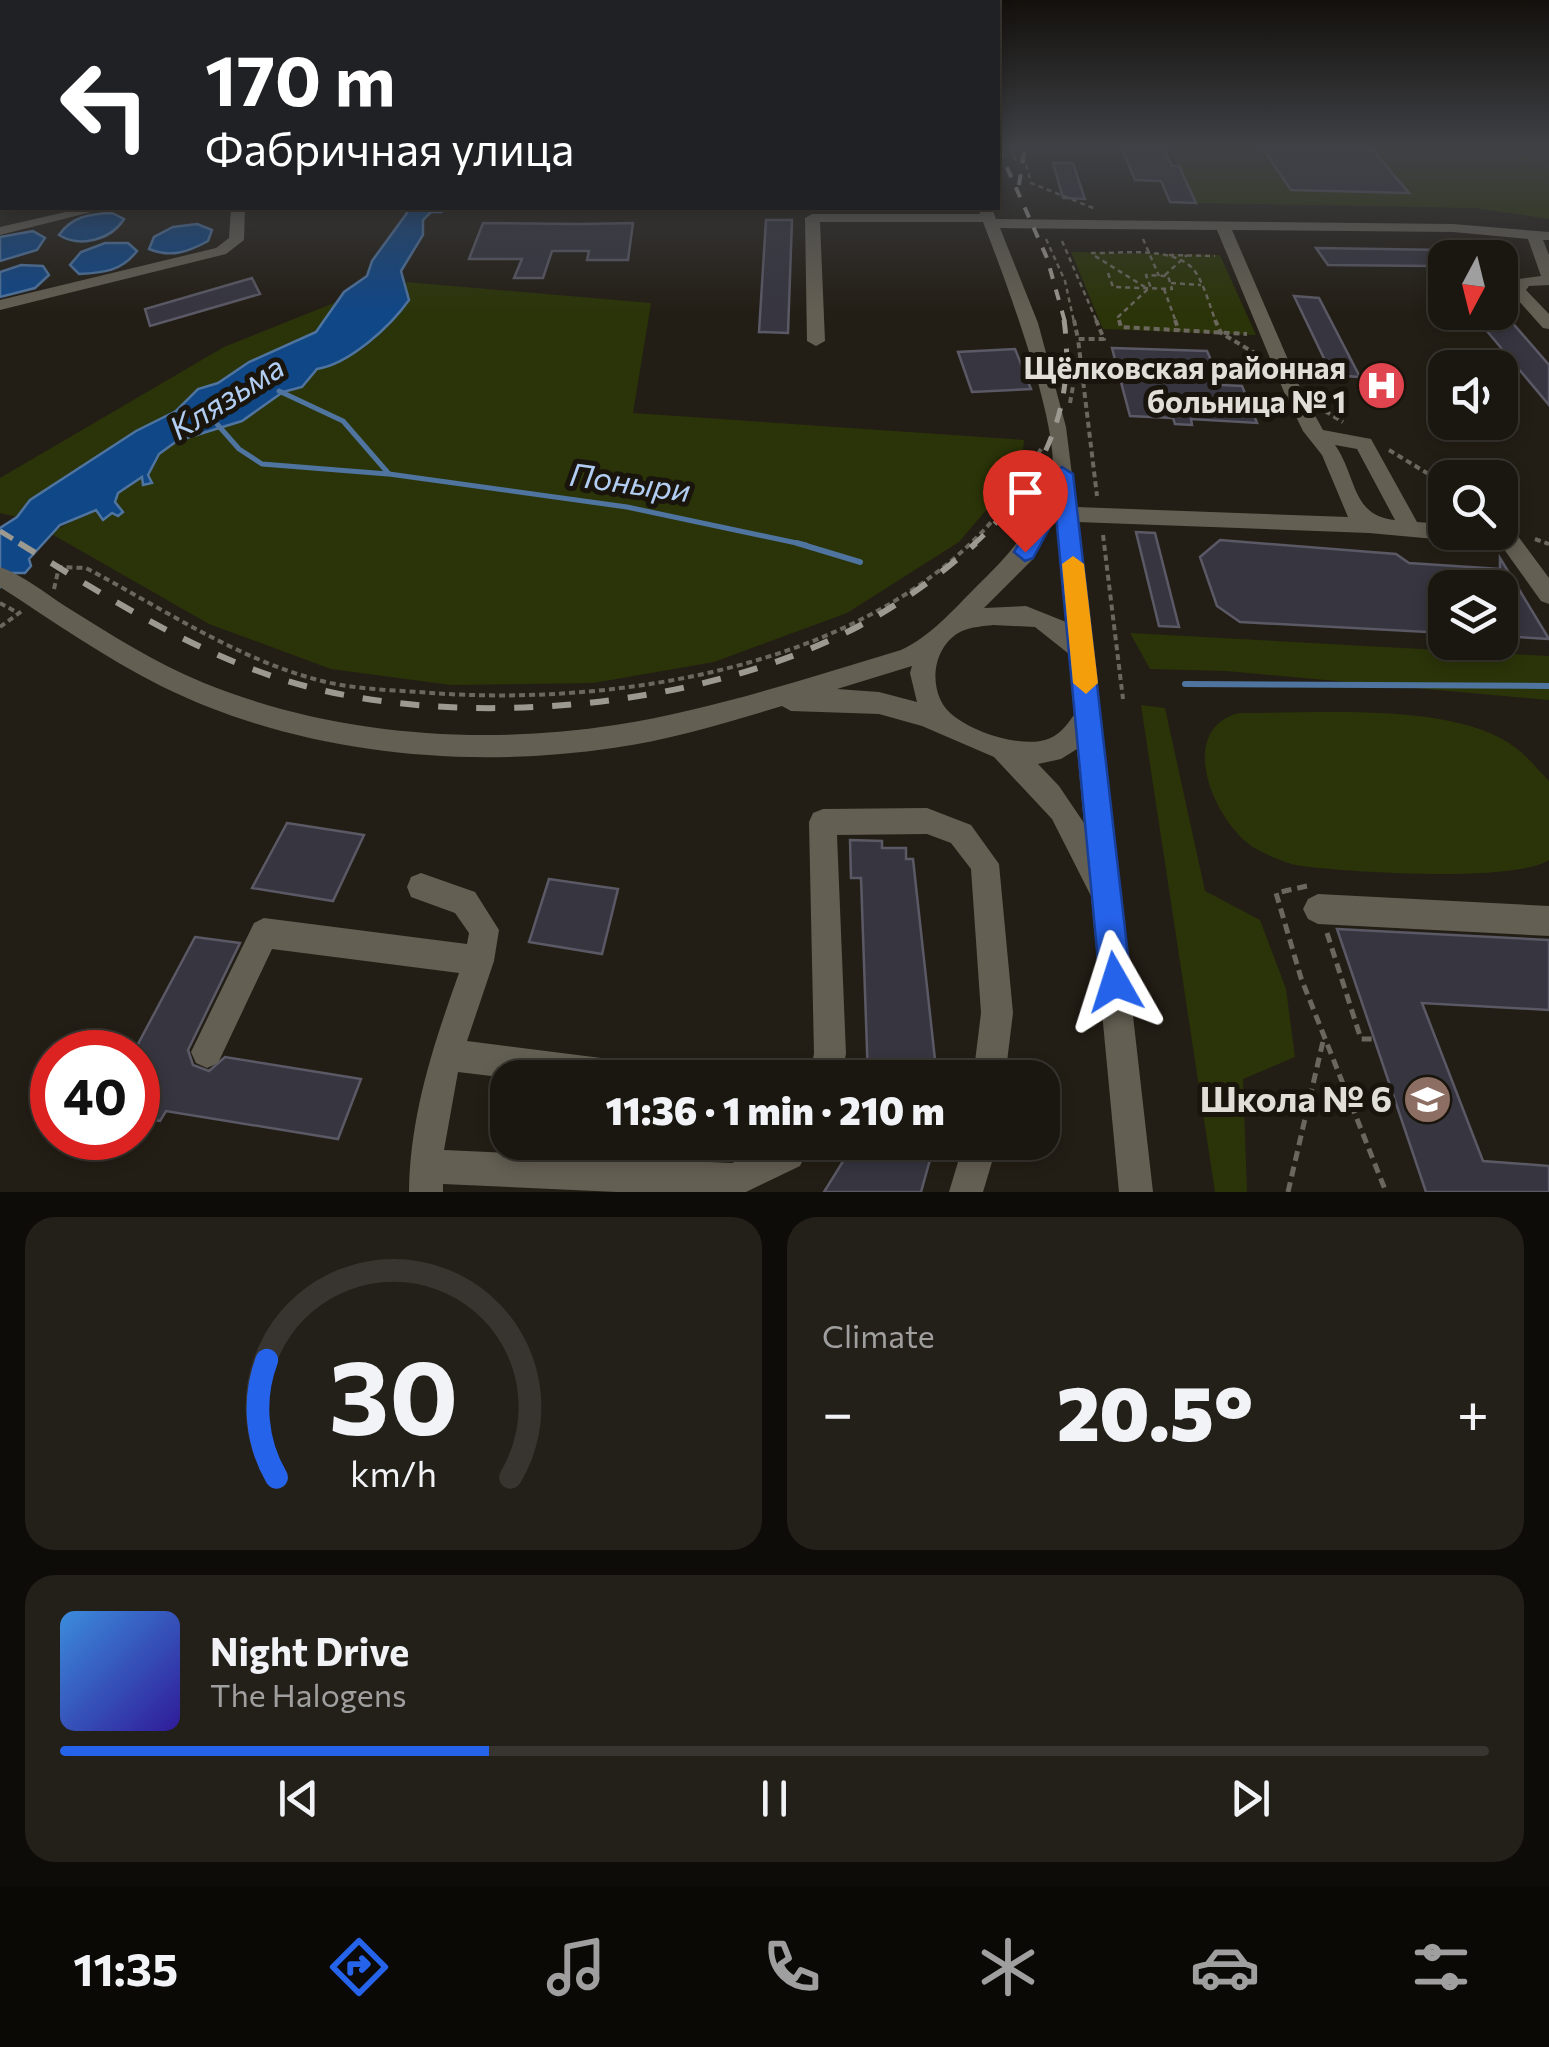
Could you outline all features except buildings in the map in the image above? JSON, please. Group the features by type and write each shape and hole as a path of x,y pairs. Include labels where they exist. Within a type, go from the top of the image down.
{"street":[{"path":"0,231 91,210"},
{"path":"0,305 222,250 236,240 238,210"},
{"path":"816,342 812,218 947,213 1453,228 1542,236 1549,278 1524,282 1518,291 1549,324"},
{"path":"988,216 1043,364 1062,474 1136,1192"},
{"path":"1222,224 1313,431 1320,436 1364,444 1410,528"},
{"path":"1320,436 1356,512 1369,525"},
{"path":"0,576 192,689 292,722 368,737 463,745 556,742 671,726 908,658 930,647 1025,552 1054,500 1062,474"},
{"path":"1067,514 1428,530"},
{"path":"1516,550 1549,595"},
{"path":"954,623 1018,613 1066,631 1084,664"},
{"path":"930,647 922,673 929,701 944,724"},
{"path":"762,700 849,700 904,708 1001,748 1033,754 1058,752 1078,737 1089,714"},
{"path":"1001,748 1035,776 1076,827 1108,911"},
{"path":"828,1060 823,822 927,822 961,834 985,864 997,1013 991,1060"},
{"path":"420,887 465,902 484,930 479,960 446,1054 424,1146 426,1179 733,1180 775,1160"},
{"path":"1318,909 1549,921"},
{"path":"207,1052 264,933 479,960"},
{"path":"446,1054 492,1060"},
{"path":"966,1192 976,1160"}],"path":[{"path":"1072,203 1109,216"},
{"path":"1057,228 1104,339 1078,339"},
{"path":"1041,229 1065,281 1078,339 1123,699"},
{"path":"1149,289 1091,254 1217,256"},
{"path":"1114,268 1120,254"},
{"path":"1108,273 1113,287 1172,289 1150,254"},
{"path":"1166,255 1194,270 1221,332 1260,356"},
{"path":"1149,289 1146,275 1161,276 1187,255"},
{"path":"1170,283 1201,284"},
{"path":"1164,288 1178,331"},
{"path":"1149,289 1118,317 1121,327 1253,334 1246,319"},
{"path":"56,588 59,567 86,568 258,660 327,682 511,698 630,687 731,667 803,641 885,602 974,540 1008,502 1044,444"},
{"path":"1374,1039 1361,1039 1310,885 1276,893 1300,978 1386,1192"},
{"path":"1288,1192 1324,1037"}],"green space":[{"path":"1196,203 1549,203 1549,219 1475,208"},
{"path":"1071,252 1220,255 1256,335 1103,329"},
{"path":"406,282 651,303 633,413 1024,440 1021,469 959,542 847,613 714,662 593,683 451,685 331,669 209,624 50,533 90,512 123,512 115,502 118,493 142,476 152,483 148,475 159,453 177,441 242,421 283,392 302,387 317,369 364,348 403,308"},
{"path":"339,301 316,332 249,362 227,379 198,389 176,411 136,431 30,500 17,517 0,513 0,478 224,347"},
{"path":"1130,633 1428,649 1428,660 1549,656 1549,700 1226,671 1150,669"},
{"path":"1141,705 1165,708 1205,891 1260,920 1286,989 1295,1057 1243,1079 1247,1192 1215,1192"},
{"path":"1239,713 1383,713 1458,723 1490,733 1520,752 1549,781 1549,860 1501,871 1429,874 1301,866 1268,855 1242,838 1228,822 1208,780 1208,738 1219,723"}],"water":[{"name":"Клязьма","path":"406,210 441,212 431,212 423,220 423,235 401,271 409,300 380,332 342,360 317,369 302,387 283,392 242,421 177,441 159,454 148,475 152,483 143,485 142,477 118,493 115,502 123,512 118,516 112,513 103,520 96,510 60,525 29,559 31,566 25,573 12,573 0,587 0,528 17,517 30,500 136,431 176,411 198,389 218,383 249,362 316,332 344,292 367,276 372,261"},
{"path":"112,213 124,219 103,237 76,241 59,235 82,217"},
{"path":"197,224 212,230 208,241 179,252 149,249 154,237 173,227"},
{"path":"33,231 45,238 37,250 0,261 0,237"},
{"path":"105,243 128,243 137,251 125,263 104,272 79,274 70,265 81,252"},
{"path":"21,265 43,266 49,275 35,288 0,297 0,272"}],"waterway":[{"name":"Поныри","path":"279,391 343,421 389,474 627,507 798,543"},
{"name":"Поныри","path":"217,424 239,449 262,464 388,474"},
{"name":"Поныри","path":"798,543 806,545"},
{"name":"Поныри","path":"798,543 860,562"},
{"name":"Поныри","path":"1185,684 1549,686"}],"railway":[{"path":"1023,203 1047,258 1065,322"},
{"path":"973,545 1017,497 1048,444 1065,385 1064,320"},
{"path":"0,531 23,545"},
{"path":"19,543 114,601 246,667 348,696 421,705 497,708 652,694 796,655 890,608 976,543"}],"slow traffic":[{"path":"1073,564 1086,683"}],"place":[{"name":"Щёлковская районная больница № 1","path":"1381,386"},
{"name":"Школа № 6","path":"1427,1100"}],"route":[{"path":"1025,552 1054,500 1062,474 1115,982"}]}
